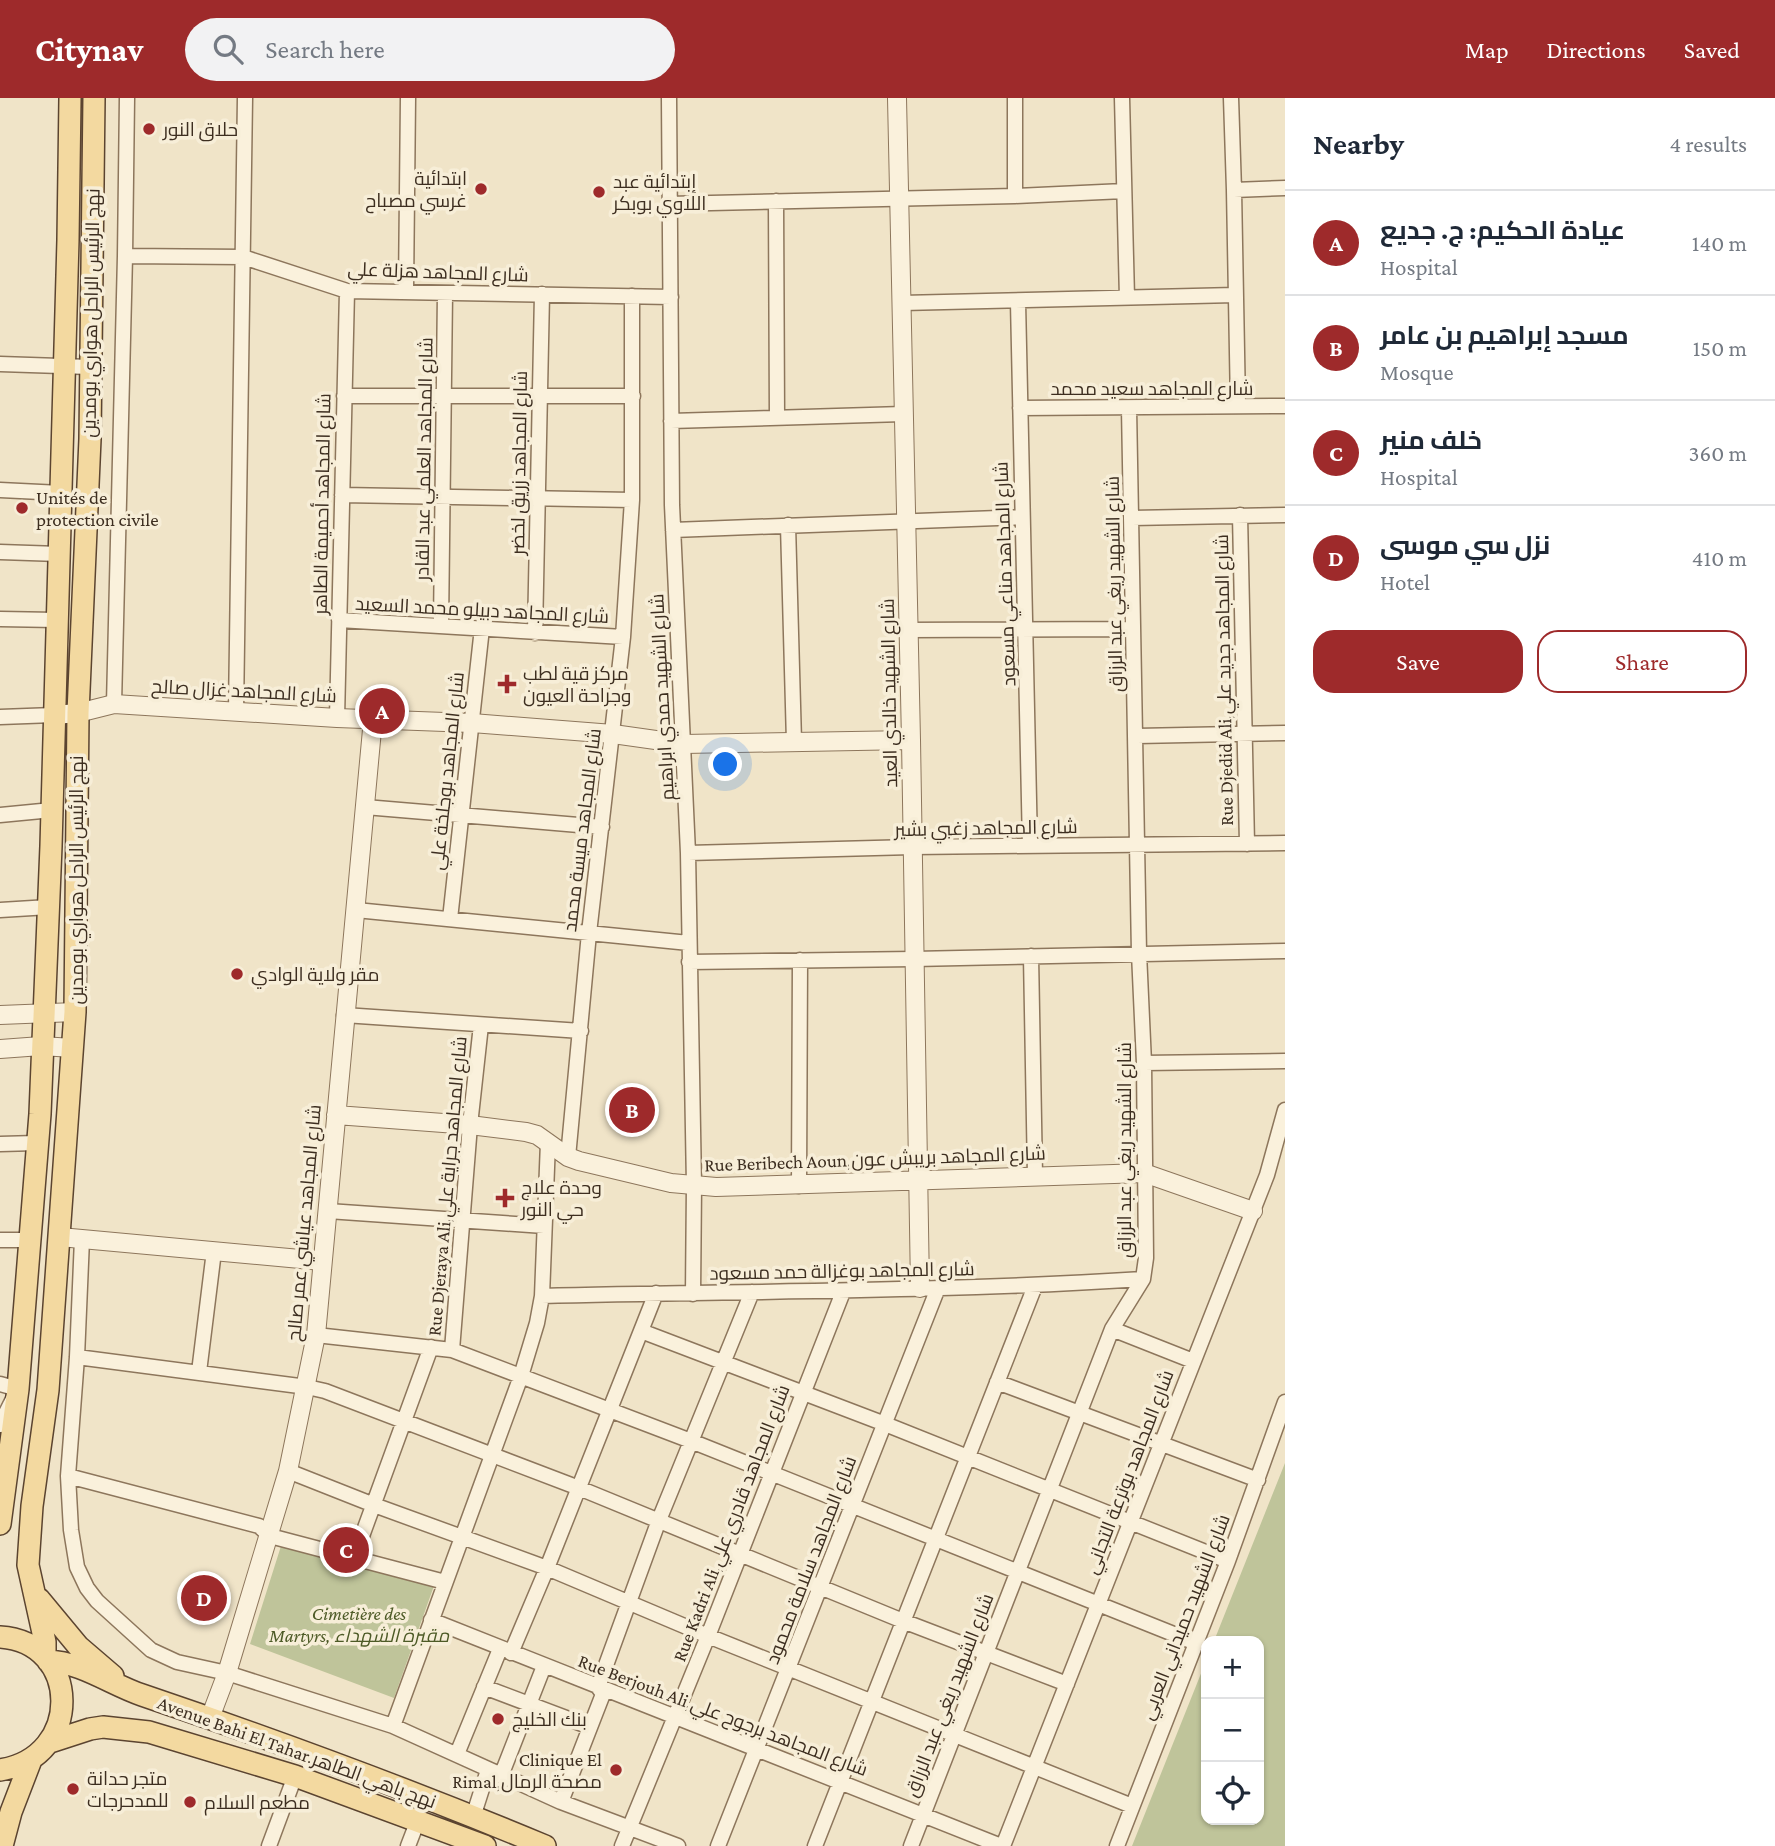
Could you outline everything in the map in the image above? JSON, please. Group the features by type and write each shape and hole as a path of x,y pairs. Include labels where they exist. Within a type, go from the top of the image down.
{"main road":[{"name":"نهج الرئيس الراحل هواري بومدين","path":"0,1524 9,1386 30,1240 40,1114 63,439 70,98"},
{"name":"نهج الرئيس الراحل هواري بومدين","path":"50,1742 58,1727 62,1692 57,1676 46,1659 45,1642 27,1565 48,1390 75,1012 78,713 90,439 94,98"},
{"path":"63,439 90,439"},
{"path":"31,1586 78,1646 138,1693"},
{"name":"Avenue Bahi El Tahar,نهج باهي الطاهر","path":"0,1637 10,1637 29,1644 46,1659 68,1664 138,1693 340,1764 545,1846"},
{"name":"Avenue Bahi El Tahar,نهج باهي الطاهر","path":"50,1742 90,1729 115,1727 149,1732 295,1776 418,1820 475,1844"},
{"path":"0,1770 14,1768 31,1760 50,1742"},
{"path":"2,1846 11,1812 31,1760"}],"street":[{"path":"114,704 127,98"},
{"path":"236,711 244,98"},
{"path":"406,290 408,98"},
{"name":"شارع الشهيد حمدي ابراهيم","path":"670,98 673,530 688,853 694,1294"},
{"name":"شارع الشهيد خالدي العيد","path":"897,98 918,1179 929,1288"},
{"path":"1015,98 1016,196"},
{"path":"1122,98 1127,298"},
{"path":"1231,98 1238,407"},
{"path":"1234,190 1285,188"},
{"path":"669,204 1124,191"},
{"path":"776,201 777,418"},
{"name":"شارع المجاهد هزلة علي","path":"125,256 243,257 347,290 671,297"},
{"name":"شارع المجاهد أحميمة الطاهر","path":"337,718 347,290"},
{"name":"شارع المجاهد العلمي عبد القادر","path":"441,625 445,293"},
{"name":"شارع المجاهد زريق لخضر","path":"535,633 542,294"},
{"path":"902,303 1235,295"},
{"name":"شارع المجاهد ميسة محمد","path":"568,1157 589,933 623,637 632,500 632,296"},
{"name":"شارع المجاهد مناعي مسعود","path":"1018,302 1030,846"},
{"path":"0,364 90,367"},
{"path":"344,396 633,396"},
{"name":"شارع المجاهد سعيد محمد","path":"1020,408 1285,406"},
{"name":"شارع الشهيد ريغي عبد الرزاق","path":"911,1846 1112,1329 1143,1279 1146,1258 1144,1063 1139,953 1129,408"},
{"path":"671,421 903,414"},
{"path":"0,490 61,493"},
{"path":"342,495 632,500"},
{"name":"Rue Djedid Ali,شارع المجاهد جديد علي","path":"1240,515 1247,844"},
{"path":"1132,517 1285,515"},
{"path":"673,530 1022,517"},
{"path":"788,525 794,742"},
{"path":"0,552 59,554"},
{"path":"0,619 56,620"},
{"name":"شارع المجاهد دبيلو محمد السعيد","path":"339,620 623,637"},
{"name":"شارع المجاهد بوجلخة علي","path":"450,919 482,628"},
{"path":"909,630 1132,629"},
{"name":"شارع المجاهد غزال صالح","path":"54,715 78,713 114,704 337,718 472,723 613,734 684,744 911,740"},
{"path":"0,717 54,715"},
{"name":"شارع المجاهد عياشي عمر صالح","path":"210,1718 227,1673 288,1471 316,1335 373,719"},
{"path":"1137,736 1285,733"},
{"path":"365,807 603,827"},
{"path":"0,815 52,810"},
{"name":"شارع المجاهد زغبي بشير","path":"688,853 912,847 1285,843"},
{"path":"0,910 49,907"},
{"path":"356,910 689,943"},
{"path":"689,962 1285,951"},
{"path":"1031,956 1035,1176"},
{"path":"799,1186 800,960"},
{"path":"0,1015 75,1012"},
{"path":"344,1015 581,1031"},
{"name":"Rue Djeraya Ali,شارع المجاهد جراية علي","path":"452,1350 481,1025"},
{"path":"0,1049 41,1046 73,1048"},
{"path":"1144,1063 1285,1061"},
{"name":"شارع المجاهد بوترعة التجاني","path":"1002,1846 1100,1604 1160,1443 1253,1211 1273,1156 1285,1110"},
{"name":"Rue Beribech Aoun,شارع المجاهد بريبش عون","path":"336,1115 526,1132 537,1135 568,1157 671,1183 716,1187 799,1186 918,1179 1144,1173 1253,1211"},
{"path":"393,1726 521,1376 537,1323 542,1296 548,1142"},
{"path":"0,1144 36,1143"},
{"path":"328,1211 544,1226"},
{"path":"60,1237 322,1261"},
{"path":"82,1239 68,1476 71,1530 77,1567 97,1601 151,1650 177,1662 227,1673 393,1726 561,1802 678,1846"},
{"path":"0,1240 30,1240"},
{"path":"199,1372 214,1251"},
{"name":"شارع المجاهد بوغزالة حمد مسعود","path":"542,1296 843,1292 1035,1286 1143,1279"},
{"path":"815,1846 1035,1286"},
{"name":"شارع المجاهد سلامة محمود","path":"718,1846 854,1506 885,1424 929,1288"},
{"path":"561,1802 603,1694 598,1687 628,1602 752,1292"},
{"name":"Rue Kadri Ali,شارع المجاهد قادري علي","path":"622,1846 843,1292"},
{"path":"457,1754 484,1687 547,1568 656,1293"},
{"path":"1112,1329 1193,1360"},
{"path":"641,1331 1051,1489 1228,1561"},
{"path":"316,1335 452,1350 691,1441 1196,1643"},
{"path":"354,1558 431,1347"},
{"path":"77,1356 307,1387 579,1488 903,1621 1068,1684"},
{"path":"997,1382 1258,1480"},
{"path":"0,1424 9,1386"},
{"name":"شارع الشهيد حميداني العربي","path":"1117,1846 1228,1561 1285,1402"},
{"path":"288,1471 547,1568 789,1669 1132,1806"},
{"path":"68,1476 259,1526 270,1536 445,1581"},
{"name":"Rue Berjouh Ali,شارع المجاهد برجوح علي","path":"430,1620 1002,1846"},
{"path":"473,1817 529,1704 544,1666"},
{"path":"484,1687 590,1727"},
{"path":"269,1846 295,1776"},
{"path":"408,1846 418,1820"}],"green space":[{"path":"1285,1463 1285,1846 1132,1846 1201,1674 1201,1825 1264,1825 1264,1636 1216,1636"},
{"name":"Cimetière des Martyrs, مقبرة الشهداء","path":"281,1546 435,1583 394,1698 250,1644"}],"place":[{"name":"حلاق النور","path":"149,129"},
{"name":"ابتدائية غرسي مصباح","path":"481,189"},
{"name":"إبتدائية عبد اللاوي بوبكر","path":"599,192"},
{"name":"Unités de protection civile","path":"22,508"},
{"name":"مركز قية لطب وجراحة العيون","path":"507,684"},
{"name":"عيادة الحكيم: ج. جديع","path":"382,711"},
{"name":"مقر ولاية الوادي","path":"237,974"},
{"name":"مسجد إبراهيم بن عامر","path":"632,1110"},
{"name":"وحدة علاج حي النور","path":"505,1198"},
{"name":"خلف منير","path":"346,1550"},
{"name":"نزل سي موسى","path":"204,1598"},
{"name":"بنك الخليج","path":"498,1719"},
{"name":"Clinique El Rimal,مصحة الرمال","path":"616,1770"},
{"name":"متجر حدانة للمدحرجات","path":"73,1789"},
{"name":"مطعم السلام","path":"190,1802"}]}
